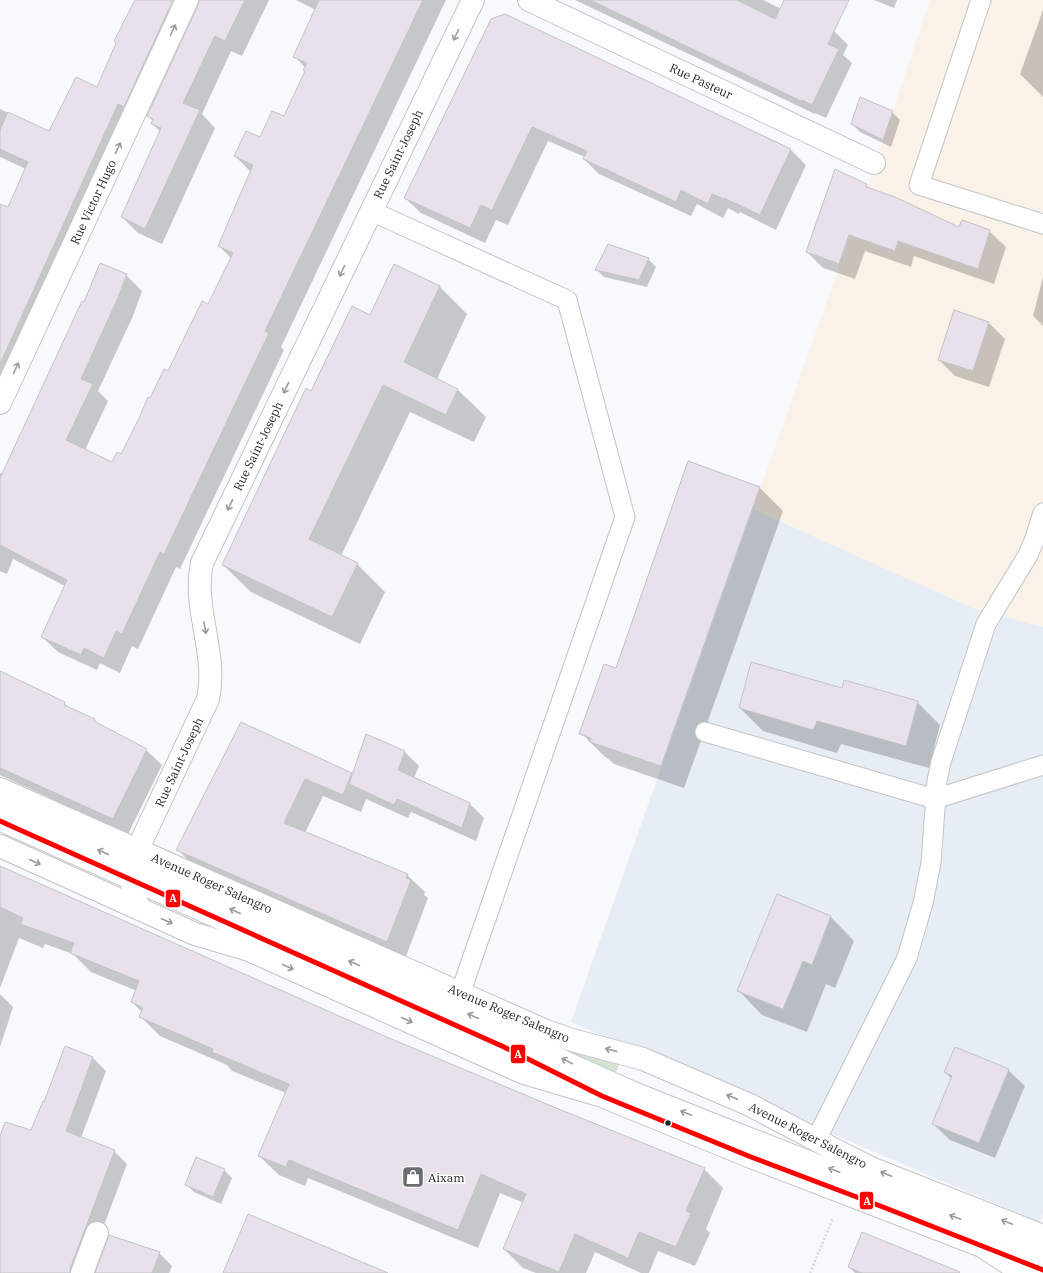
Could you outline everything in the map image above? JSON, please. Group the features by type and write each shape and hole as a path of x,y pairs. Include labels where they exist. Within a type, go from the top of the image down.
{"main road":[{"name":"Rue Victor Hugo","path":"0,403 187,0"},
{"name":"Rue Saint-Joseph","path":"134,865 208,699 211,687 211,665 199,590 199,576 202,563 473,0"},
{"name":"Rue Pasteur","path":"528,0 874,163"},
{"name":"Avenue Roger Salengro","path":"0,789 134,865 460,994 555,1035 643,1059 750,1105 880,1172 1043,1236"},
{"path":"0,846 195,934 249,950 524,1073 602,1096 751,1157 982,1246 1023,1273"},
{"path":"134,865 133,894 140,909"},
{"path":"82,1273 97,1233"}],"lane":[{"path":"981,0 919,185 1043,224"},
{"path":"371,211 567,300 625,517 460,994"},
{"path":"816,1140 907,958 923,903 931,864 935,799 941,762 986,624 1028,555 1043,513"},
{"path":"705,732 935,799 1043,765"},
{"path":"0,806 467,1014 635,1092 1043,1252"},
{"path":"0,821 134,865 602,1096"},
{"path":"982,1246 1043,1270"}],"path":[{"path":"810,1273 833,1217"}],"shaded area":[{"path":"930,0 1043,0 1043,627 973,608 753,509 872,174"},
{"path":"753,509 973,608 1043,627 1043,1214 1040,1223 571,1022"}],"green space":[{"path":"566,1050 620,1063 615,1074"}],"building":[{"path":"135,0 173,0 124,107 118,104 0,364 0,204 8,207 28,162 0,149 0,130 8,112 49,131 76,77 97,87 116,43 114,41"},
{"path":"199,0 245,0 225,41 215,36 183,103 200,110 145,229 121,217 161,128 151,124 153,119 147,116"},
{"path":"319,0 423,0 265,331 269,333 164,554 160,552 122,634 116,631 104,658 84,648 81,655 41,637 67,580 0,545 0,478 82,301 84,302 100,263 127,274 117,300 81,379 93,384 66,440 112,462 117,452 121,454 148,397 150,398 164,369 168,371 202,301 208,304 233,253 218,246 253,165 234,156 246,131 260,137 272,111 284,116 305,71 303,70 307,63 293,57"},
{"path":"590,0 737,0 775,19 784,0 849,0 828,44 839,49 812,105"},
{"path":"505,14 791,149 760,215 712,194 708,204 681,190 676,202 583,159 587,151 532,127 492,210 481,205 470,228 404,198 491,19"},
{"path":"860,97 893,111 883,140 851,124"},
{"path":"835,169 867,184 866,187 895,197 959,227 962,220 990,230 978,269 898,241 895,251 849,235 839,264 806,252"},
{"path":"608,244 649,258 639,280 595,270"},
{"path":"394,264 440,286 404,362 458,389 446,415 383,385 309,539 358,563 332,617 222,565 306,388 311,391 352,306 370,315"},
{"path":"954,310 989,322 973,371 938,360"},
{"path":"688,461 760,487 661,766 590,742 591,738 579,734 604,664 616,668"},
{"path":"751,662 842,688 844,680 918,701 906,746 817,721 813,730 739,708"},
{"path":"0,671 65,702 64,705 95,719 94,721 147,749 113,819 0,768"},
{"path":"241,722 352,773 343,795 305,779 284,823 408,874 406,878 411,880 387,942 176,850"},
{"path":"366,734 405,751 398,770 470,803 462,828 397,799 394,805 349,784"},
{"path":"0,866 389,1038 705,1168 686,1211 691,1213 676,1247 639,1232 628,1258 575,1234 559,1272 503,1249 526,1194 481,1174 458,1230 289,1160 286,1167 258,1156 289,1084 212,1052 213,1049 139,1017 143,1008 131,1002 139,981 70,953 74,943 20,924 23,918 0,907"},
{"path":"777,894 831,916 812,965 803,961 783,1009 737,991"},
{"path":"65,1046 93,1057 66,1131 115,1150 70,1269 70,1273 0,1273 0,1136 5,1122 31,1130 43,1101 44,1102"},
{"path":"955,1047 1009,1069 979,1143 932,1124 952,1076 944,1072"},
{"path":"196,1157 225,1169 213,1197 185,1185"},
{"path":"248,1214 388,1273 223,1273"},
{"path":"862,1232 960,1272 862,1273 848,1267"},
{"path":"109,1235 160,1252 152,1273 95,1273"}],"transit line":[{"name":"A","path":"0,821 504,1047 602,1096 751,1157 1043,1270"}],"place":[{"name":"Aixam","path":"413,1177"}]}
